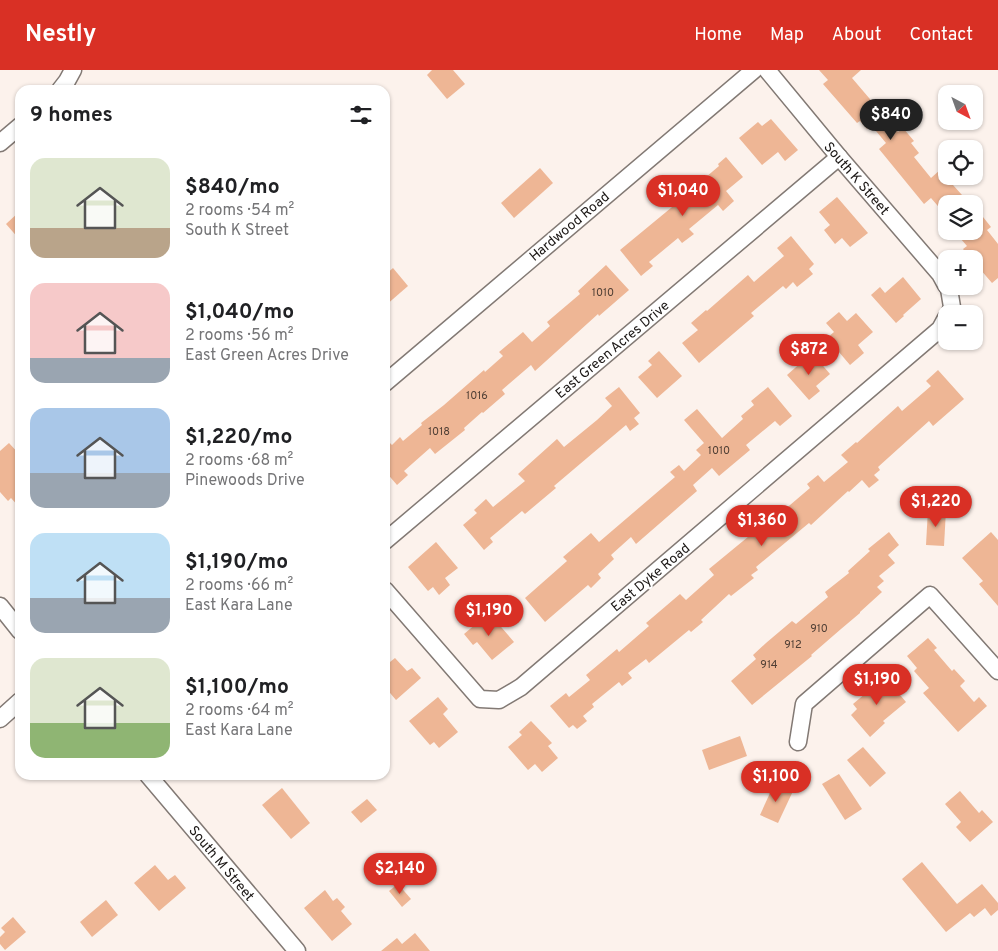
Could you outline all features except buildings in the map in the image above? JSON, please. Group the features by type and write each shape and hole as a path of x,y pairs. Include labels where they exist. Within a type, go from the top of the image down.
{"street":[{"path":"64,85 73,70"},
{"name":"Hardwood Road","path":"390,379 754,70"},
{"name":"South K Street","path":"767,70 838,157 938,272"},
{"path":"0,143 15,130"},
{"name":"East Green Acres Drive","path":"390,537 838,157"},
{"name":"East Dyke Road","path":"390,596 480,699 499,700 521,687 938,331"},
{"path":"798,742 804,704 930,595 998,671"},
{"path":"0,606 15,625"},
{"path":"0,719 15,706"},
{"name":"South M Street","path":"152,780 297,951"}]}
